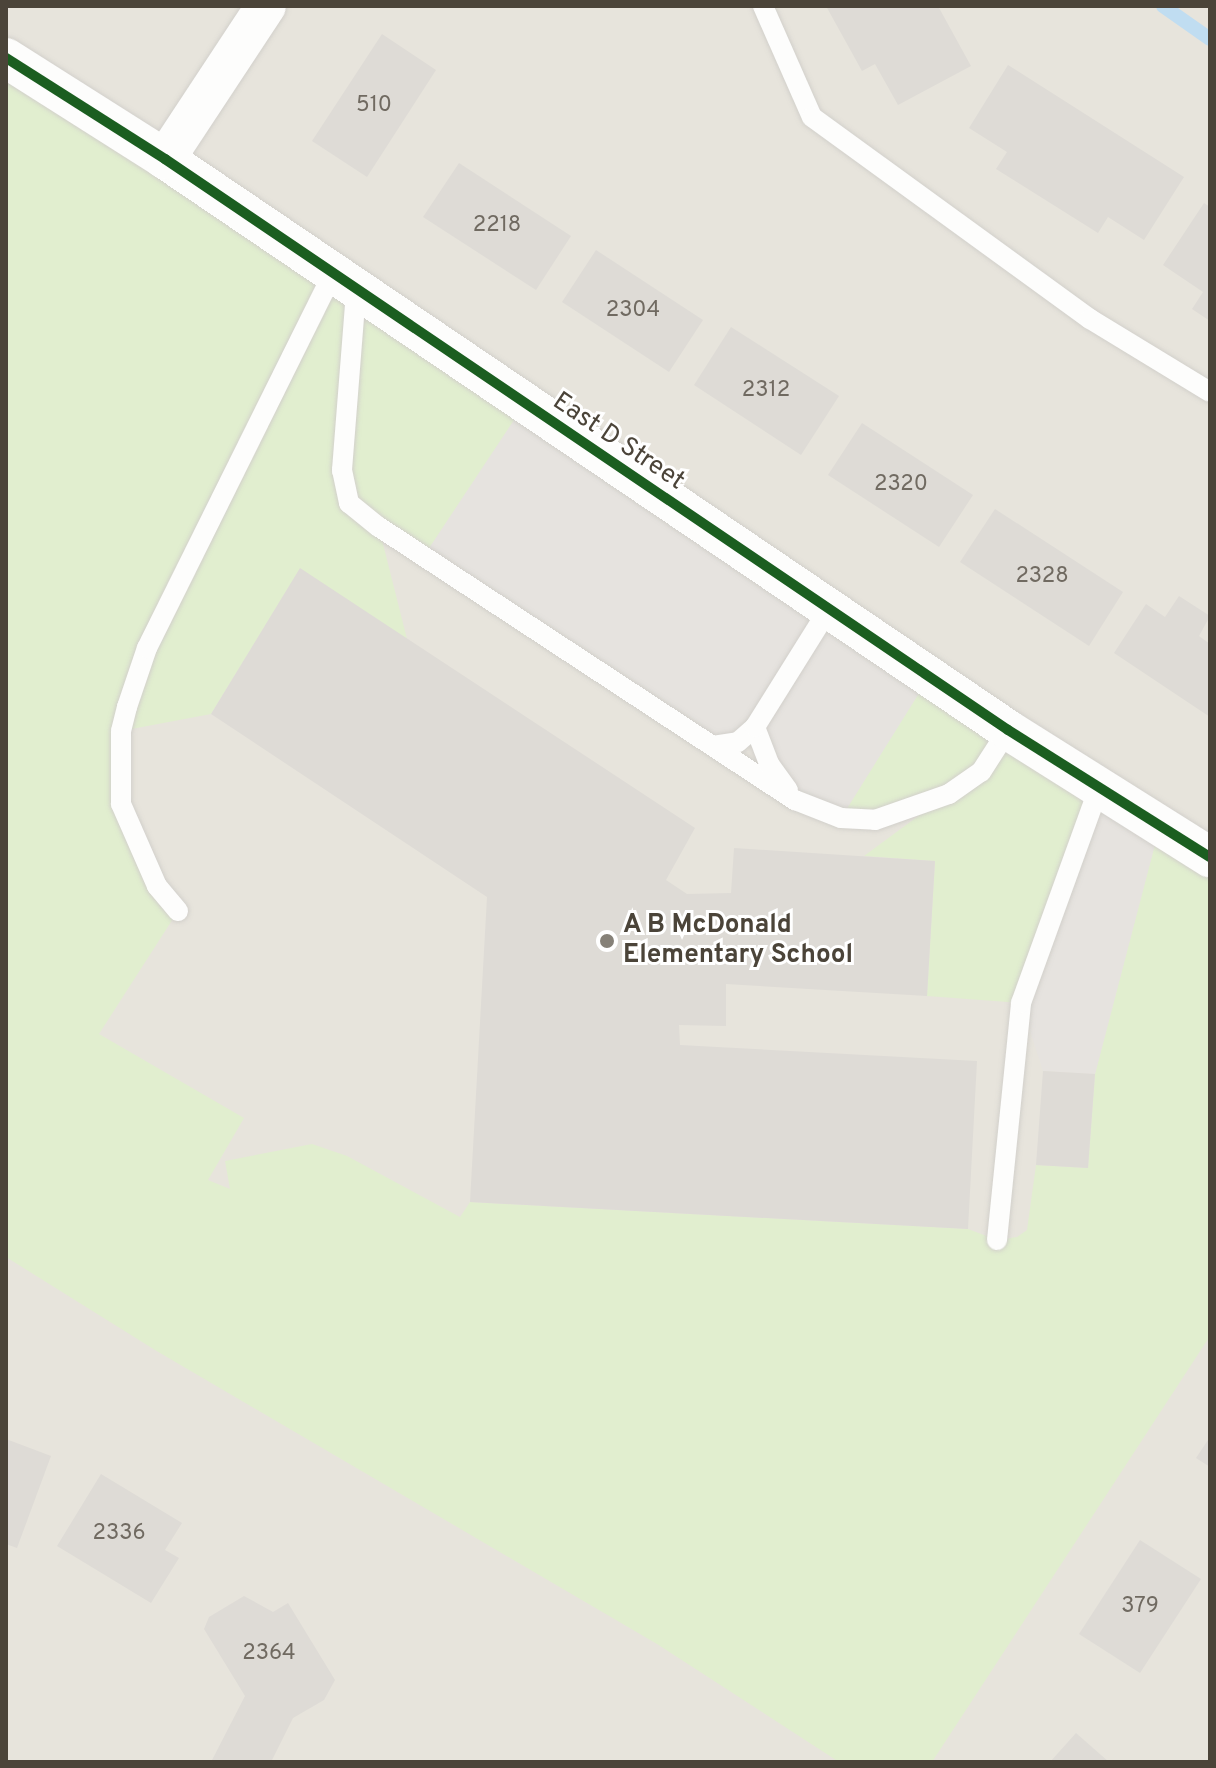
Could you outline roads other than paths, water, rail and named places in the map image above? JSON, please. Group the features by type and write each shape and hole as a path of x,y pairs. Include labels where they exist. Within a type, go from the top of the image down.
{"street":[{"path":"165,159 266,6"},
{"name":"East D Street","path":"6,58 165,159 344,284 1008,730 1210,857"}],"lane":[{"path":"763,6 812,117 1090,319 1210,392"},
{"path":"344,284 342,470 349,503 795,800 841,818 875,820 914,810 981,772 1008,730"},
{"path":"178,911 157,886 121,804 120,743 127,707 147,648 344,284"},
{"path":"713,746 738,742 755,727 828,610"},
{"path":"755,727 769,764 795,800"},
{"path":"997,1240 1021,1003 1099,788"}],"waterway":[{"path":"1163,6 1210,39"}],"place":[{"name":"A B McDonald Elementary School","path":"607,941"}]}
